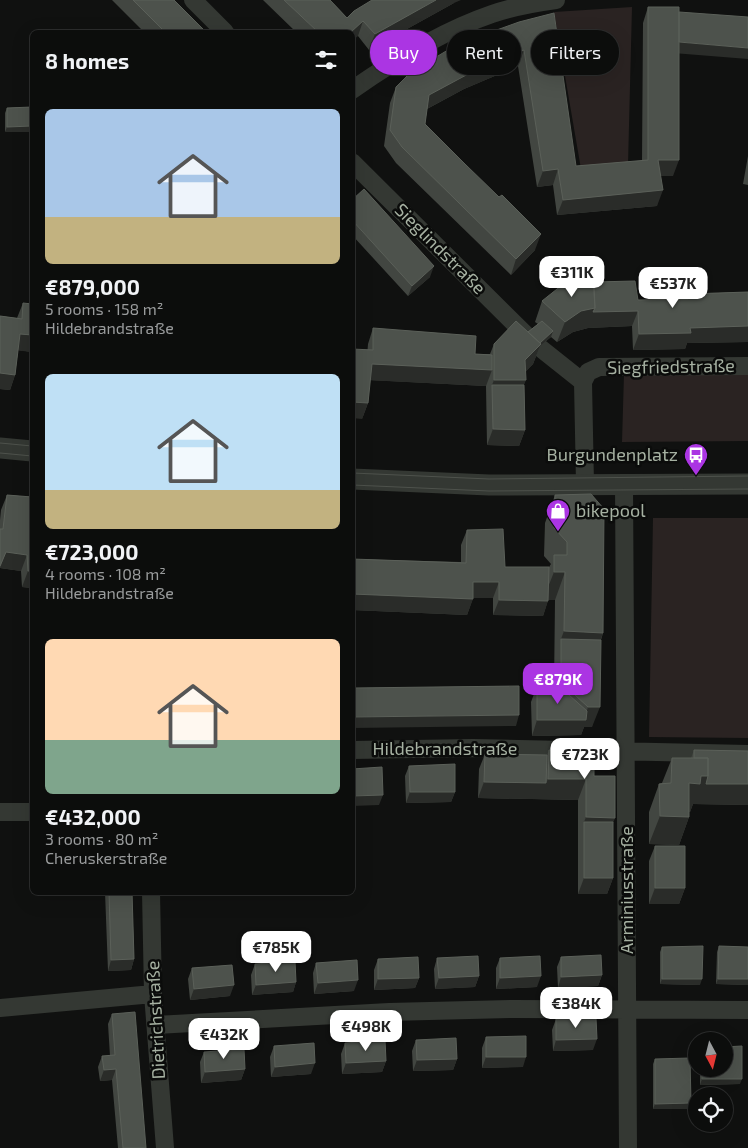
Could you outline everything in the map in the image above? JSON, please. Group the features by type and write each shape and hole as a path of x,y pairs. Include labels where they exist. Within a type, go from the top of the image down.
{"street":[{"path":"193,0 223,30"},
{"path":"355,88 411,52 452,31 491,14 556,0"},
{"name":"Sieglindstraße","path":"355,165 533,342 584,382"},
{"name":"Siegfriedstraße","path":"585,484 584,382 588,372 599,367 748,366"},
{"path":"0,448 30,451"},
{"path":"355,479 489,485 748,484"},
{"path":"624,484 626,751"},
{"name":"Hildebrandstraße","path":"355,750 473,748 748,754"},
{"name":"Arminiusstraße","path":"626,751 628,1148"},
{"path":"0,812 30,812"},
{"name":"Dietrichstraße","path":"151,895 153,994 165,1148"},
{"path":"0,1008 153,994"},
{"path":"156,1025 389,1012 628,1008 748,1010"}],"shaded area":[{"path":"632,7 628,165 581,169 565,75 619,75 619,30 557,30 554,12"},
{"path":"748,373 748,441 622,442 624,374"},
{"path":"653,518 748,518 748,738 649,737"}],"building":[{"path":"133,0 174,0 204,30 163,30"},
{"path":"284,0 330,0 347,18 354,11 372,0 436,0 382,30 371,30 363,21 353,30 316,30"},
{"path":"648,7 679,7 679,160 658,160 663,190 563,200 558,169 543,171 524,50 521,51 521,30 497,30 554,13 556,30 531,30 531,75 563,75 576,166 648,160"},
{"path":"679,12 748,17 748,48 679,42"},
{"path":"447,51 447,75 466,75 429,95 425,124 499,197 502,195 541,234 516,259 402,147 390,130 396,87 408,75 437,75 437,57"},
{"path":"30,107 30,126 7,127 7,108"},
{"path":"364,189 434,266 412,286 355,223 355,197"},
{"path":"593,278 595,308 581,311 565,322 542,301 567,281"},
{"path":"635,281 638,300 688,299 688,294 748,292 748,326 690,328 691,333 639,334 638,311 593,312 595,308 594,282"},
{"path":"23,303 30,304 30,335 20,334 15,375 0,373 0,316 22,319"},
{"path":"516,321 541,344 525,360 526,380 494,380 494,344"},
{"path":"542,321 553,331 540,343 528,332"},
{"path":"373,328 476,336 475,354 492,355 492,370 372,364 368,403 355,402 355,349 373,350"},
{"path":"492,385 524,385 525,430 493,429"},
{"path":"591,494 604,509 603,633 564,631 565,572 554,572 554,555 567,555 567,542 554,528 555,495"},
{"path":"7,495 30,497 30,571 28,571 27,555 6,552 0,566 0,529 3,529"},
{"path":"503,529 505,567 549,567 548,601 499,600 499,582 473,582 473,599 355,594 355,559 466,563 467,530"},
{"path":"561,639 601,640 600,707 588,707 561,682"},
{"path":"519,686 519,715 355,717 355,688"},
{"path":"537,686 560,687 587,711 586,720 537,720"},
{"path":"549,750 594,752 594,776 615,776 615,818 586,817 586,779 548,779"},
{"path":"694,750 748,751 748,784 706,784 708,758 694,758"},
{"path":"485,754 547,755 546,783 484,782"},
{"path":"672,758 708,758 708,776 701,776 700,784 689,783 689,817 660,816 659,784 671,783"},
{"path":"455,764 455,792 410,792 409,766"},
{"path":"382,767 383,795 355,796 355,769"},
{"path":"584,822 613,822 613,878 584,878"},
{"path":"655,846 685,846 685,888 655,888"},
{"path":"109,895 132,895 134,959 111,960"},
{"path":"703,946 702,979 662,979 662,947"},
{"path":"719,946 748,947 748,979 718,979"},
{"path":"601,955 602,975 561,977 561,957"},
{"path":"478,956 479,976 439,978 437,958"},
{"path":"540,956 541,976 500,978 500,958"},
{"path":"418,957 419,978 378,979 378,959"},
{"path":"357,960 358,980 318,983 316,963"},
{"path":"295,961 296,982 256,985 255,964"},
{"path":"232,965 234,985 194,989 192,968"},
{"path":"135,1012 146,1148 123,1148 116,1069 104,1070 102,1056 115,1055 112,1014"},
{"path":"596,1018 597,1039 556,1040 556,1019"},
{"path":"526,1036 526,1057 486,1057 486,1037"},
{"path":"456,1038 457,1059 417,1060 416,1040"},
{"path":"385,1040 386,1061 346,1063 345,1043"},
{"path":"314,1043 315,1063 275,1067 274,1046"},
{"path":"733,1046 742,1046 742,1079 702,1079 733,1077"},
{"path":"244,1049 245,1069 205,1072 204,1052"},
{"path":"688,1058 688,1078 690,1078 691,1087 688,1087 688,1103 655,1104 655,1059"}],"tram line":[{"path":"0,443 30,446"},
{"path":"0,453 30,456"},
{"path":"355,473 489,479 748,476"},
{"path":"355,485 489,491 748,489"}],"place":[{"name":"Burgundenplatz","path":"696,476"},
{"name":"bikepool","path":"558,532"}]}
